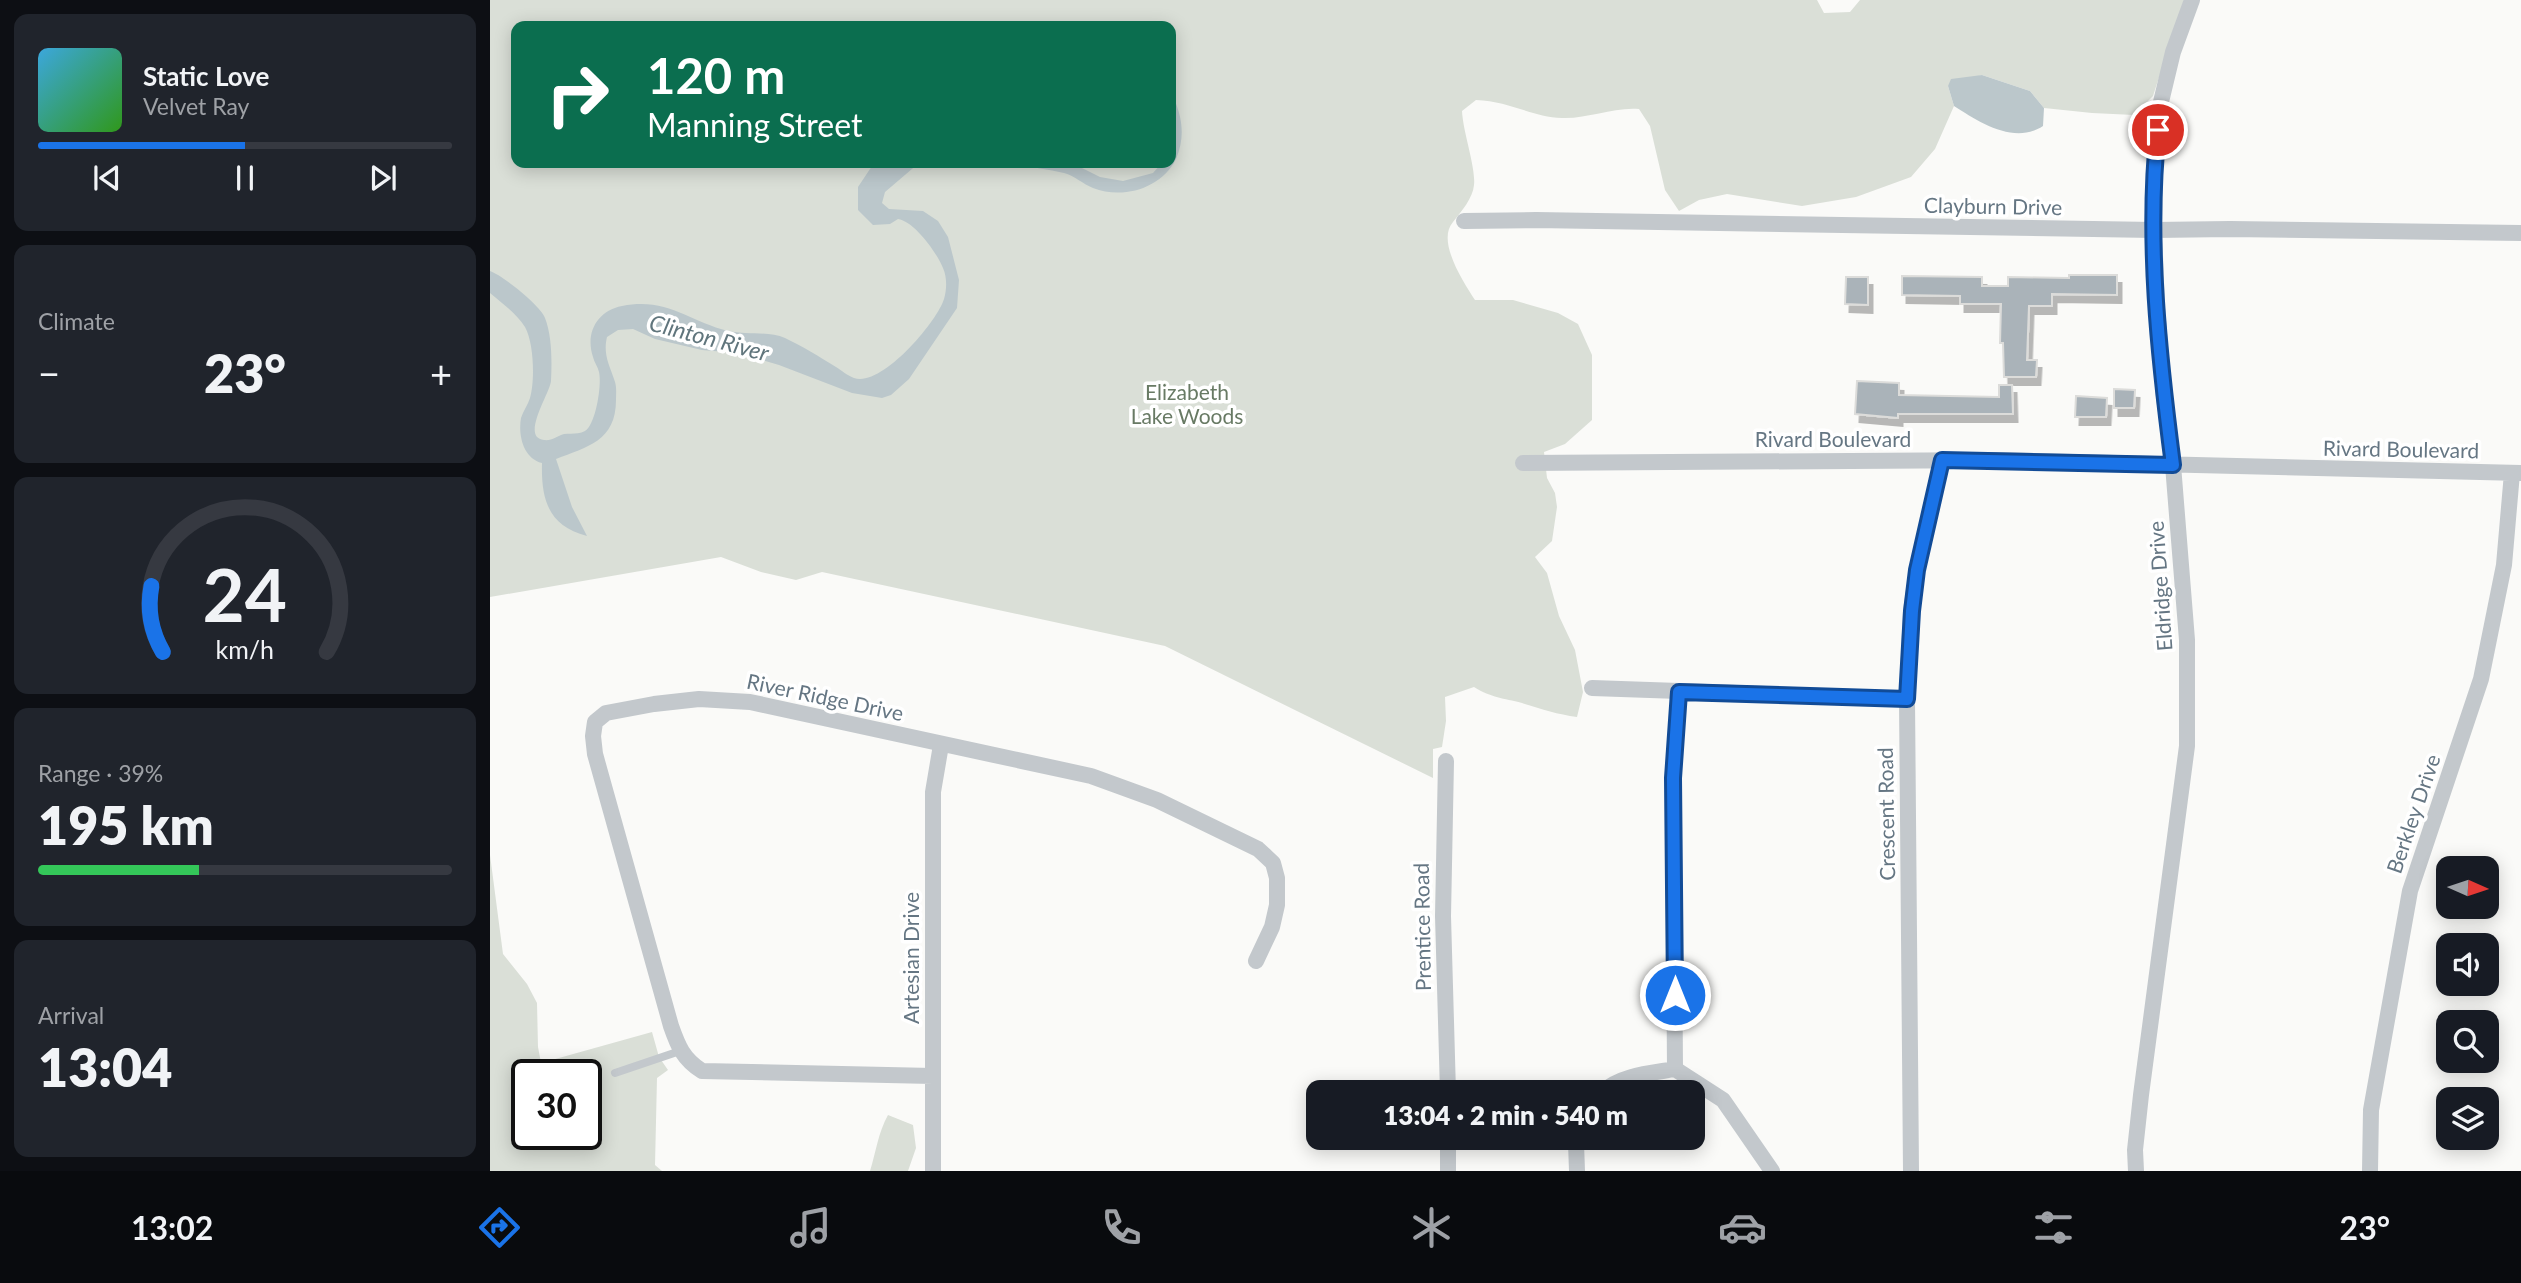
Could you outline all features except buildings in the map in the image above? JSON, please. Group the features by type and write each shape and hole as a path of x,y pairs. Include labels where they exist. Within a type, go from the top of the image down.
{"street":[{"name":"Eldridge Drive","path":"2136,1171 2135,1150 2148,1030 2171,884 2187,746 2187,640 2173,465 2162,372 2154,230 2155,155 2160,106 2173,52 2192,0"},
{"name":"Clayburn Drive","path":"1464,221 2521,233"},
{"name":"Rivard Boulevard","path":"1523,463 1942,460 2516,473"},
{"name":"Crescent Road","path":"1911,1171 1907,699 1915,583 1942,460"},
{"name":"Berkley Drive","path":"2370,1171 2371,1110 2410,891 2481,679 2504,565 2516,473"},
{"path":"1592,688 1907,699"},
{"path":"1675,1069 1673,778 1679,692"},
{"name":"River Ridge Drive","path":"680,1051 593,736 595,722 606,713 665,703 699,699 750,702 1091,776 1157,800 1258,849 1273,863 1277,878 1277,905 1272,927 1256,961"},
{"name":"Artesian Drive","path":"933,1171 933,792 941,745"},
{"name":"Prentice Road","path":"1446,761 1443,916 1448,1080"},
{"path":"680,1051 688,1063 702,1071 933,1076"},
{"path":"1626,1080 1642,1074 1675,1069 1723,1100 1772,1171"},
{"path":"1448,1150 1448,1171"},
{"path":"1576,1150 1577,1171"}],"lane":[{"path":"615,1073 680,1051"}],"green space":[{"name":"Elizabeth Lake Woods","path":"490,0 1817,0 1824,13 1850,12 1860,0 2184,0 2153,96 2134,115 2044,108 2030,91 1982,75 1948,86 1954,106 1935,149 1911,177 1856,197 1802,206 1727,194 1699,200 1679,211 1665,190 1650,126 1639,109 1562,118 1476,100 1462,111 1474,185 1469,200 1449,230 1450,251 1459,273 1475,300 1513,300 1558,313 1578,324 1592,355 1592,420 1565,444 1544,452 1547,478 1555,493 1557,507 1552,541 1535,557 1547,573 1559,616 1575,650 1583,692 1577,717 1498,697 1474,687 1445,697 1446,721 1442,747 1433,749 1433,778 1165,646 822,572 796,580 761,572 721,557 490,597"},
{"path":"490,855 503,954 527,984 537,1003 540,1059 511,1059 511,1150 602,1150 602,1059 555,1059 652,1032 659,1057 668,1070 657,1078 655,1165 662,1171 490,1171"},
{"path":"888,1115 913,1125 916,1148 908,1171 870,1171 879,1136"}],"water":[{"path":"1982,75 2030,91 2044,108 2043,126 2032,131 2009,132 1974,119 1954,106 1948,86 1951,79"},
{"path":"1176,104 1182,133 1176,159"},
{"name":"Clinton River","path":"871,168 913,168 885,192 882,203 889,209 923,211 938,221 948,237 959,280 957,308 909,379 891,395 882,398 852,393 779,365 738,353 702,350 655,339 633,329 618,330 607,337 606,343 607,359 616,390 615,414 611,425 605,434 589,446 556,459 572,507 587,536 563,525 555,518 543,488 542,463 526,451 520,432 521,418 530,398 533,382 532,352 528,334 518,318 490,293 490,271 529,299 545,318 551,349 551,381 535,424 537,437 544,440 580,433 589,427 600,385 599,372 591,348 592,332 600,318 622,306 638,304 665,307 728,331 779,336 854,378 865,378 892,363 920,337 939,309 946,287 940,262 911,225 898,219 890,224 873,225 858,210 858,187"},
{"path":"1038,168 1082,168 1100,177 1123,181 1153,173 1158,168 1171,168 1151,184 1129,192 1117,193 1093,188 1064,173"}],"route":[{"path":"1675,995 1673,778 1679,692 1907,699 1917,570 1942,460 2173,465 2157,308 2154,230 2158,130"}]}
